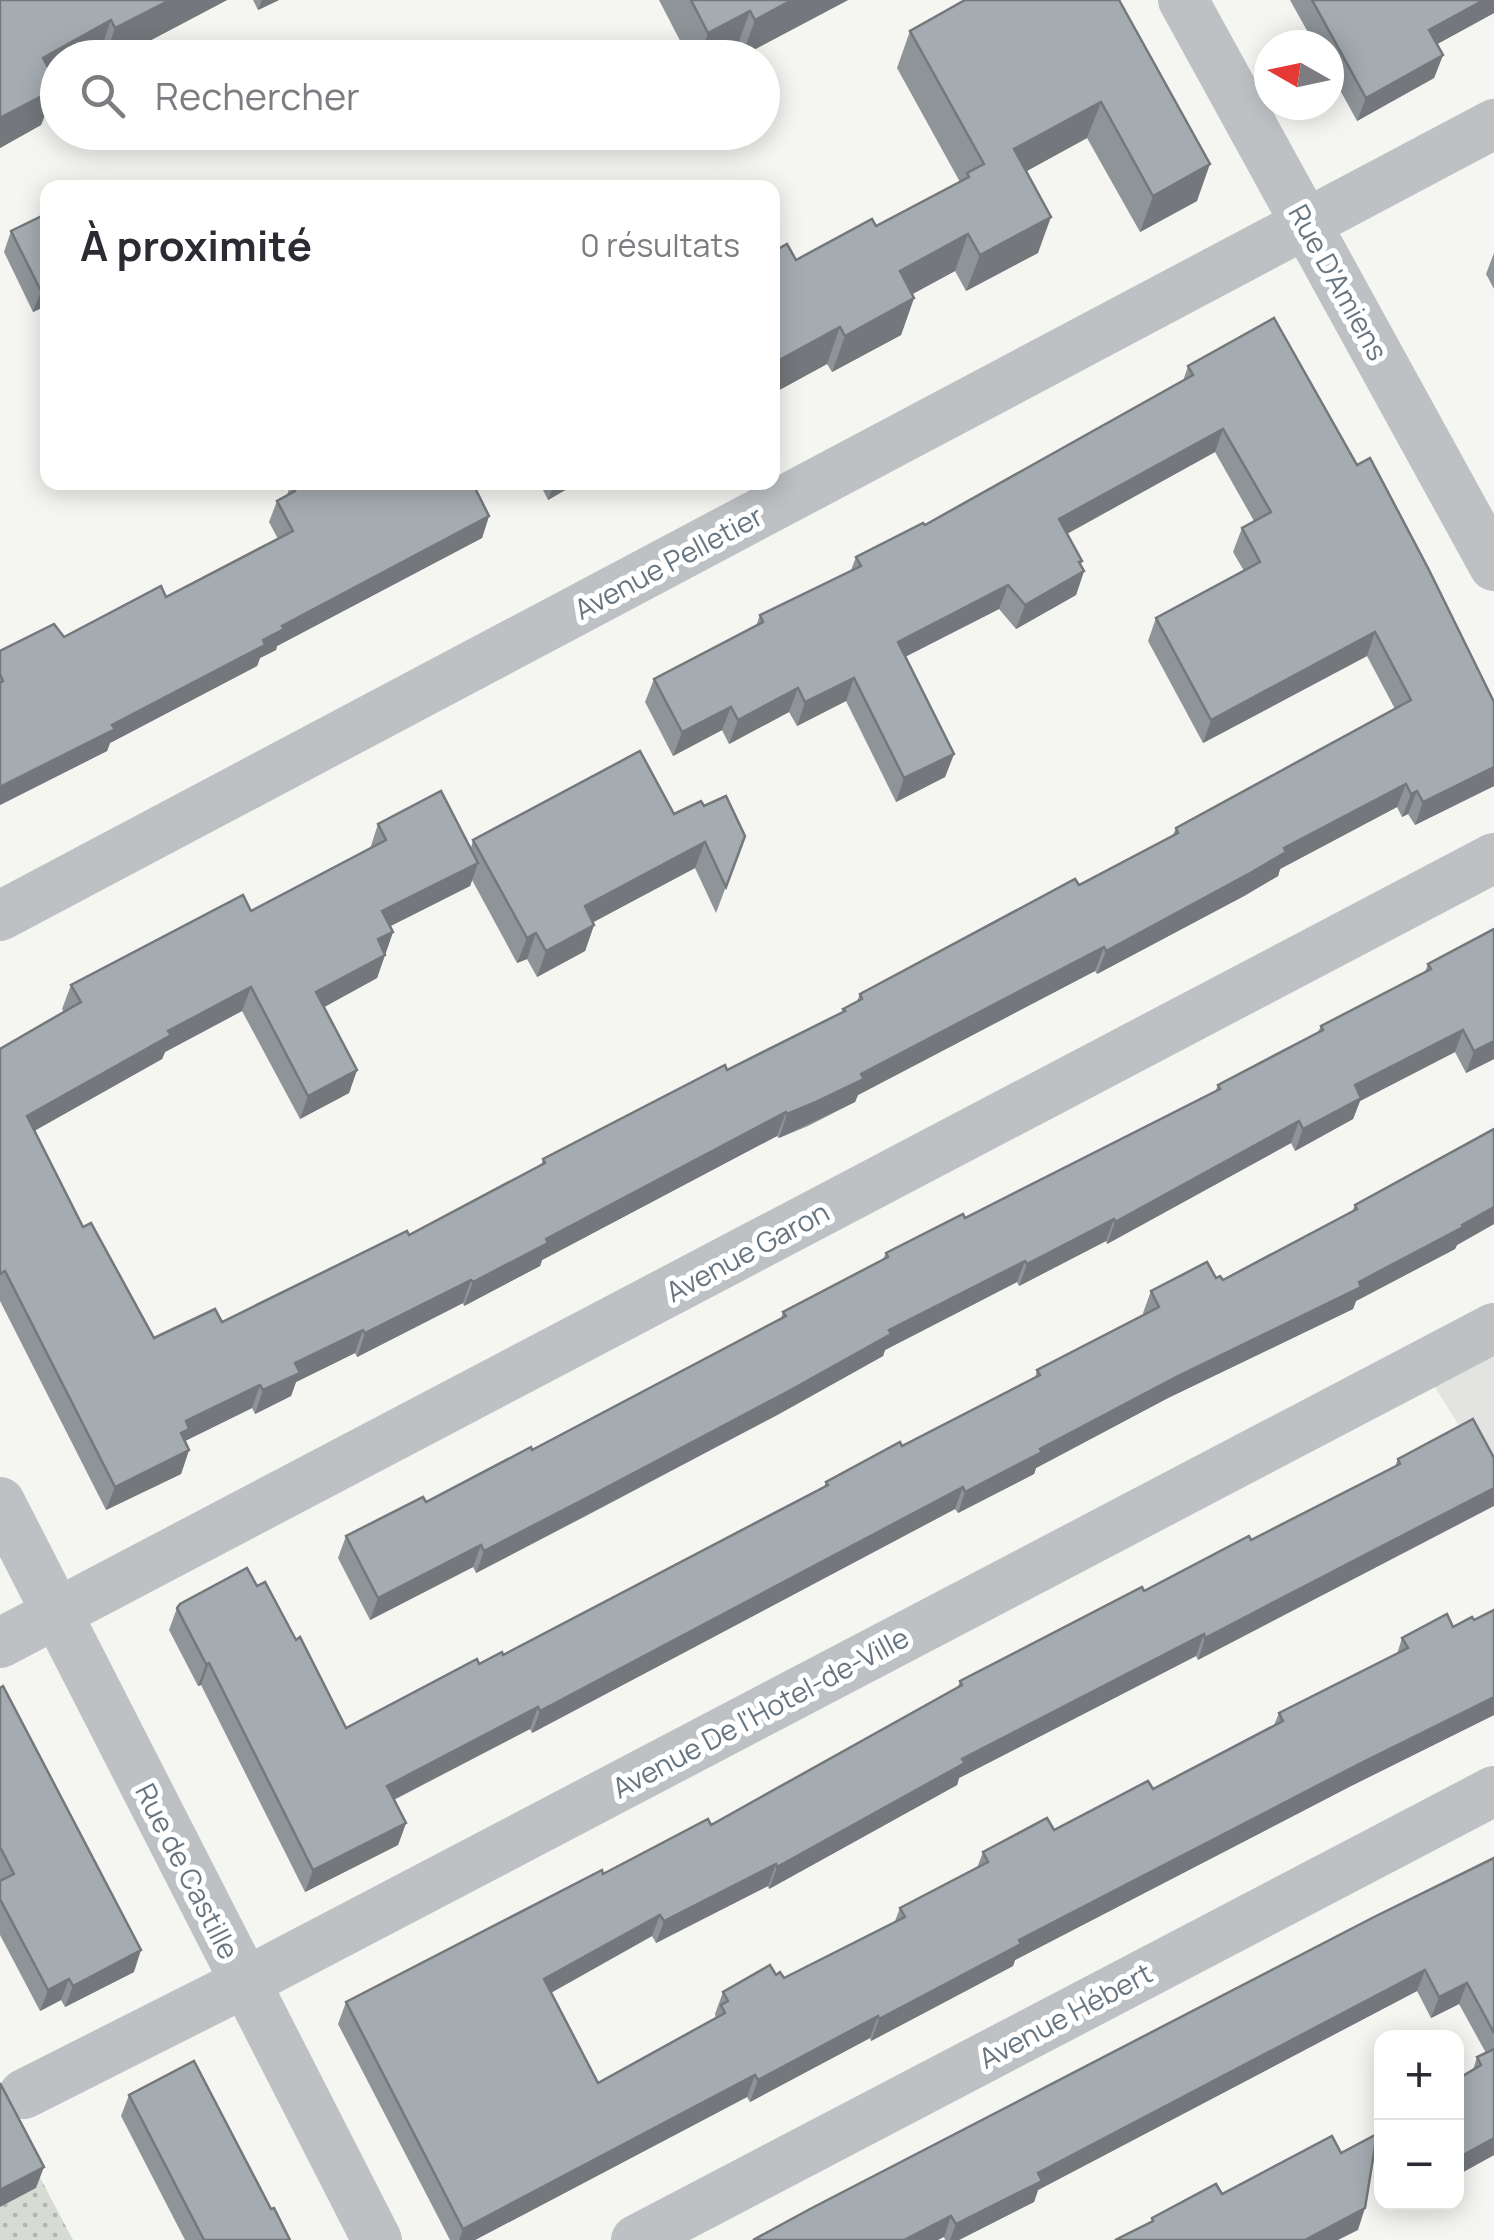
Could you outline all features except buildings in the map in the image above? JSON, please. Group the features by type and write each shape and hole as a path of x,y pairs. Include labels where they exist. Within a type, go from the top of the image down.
{"street":[{"name":"Rue D'Amiens","path":"1183,0 1494,566"},
{"name":"Avenue Pelletier","path":"0,916 1494,124"},
{"name":"Avenue Garon","path":"0,1643 1494,858"},
{"name":"Avenue De l'Hotel-de-Ville","path":"24,2094 246,1982 1494,1328"},
{"name":"Rue de Castille","path":"0,1502 378,2240"},
{"name":"Avenue Hébert","path":"636,2240 1494,1790"}],"shaded area":[{"path":"1494,1352 1494,1481 1433,1384"},
{"path":"0,2102 73,2240 0,2240"}]}
